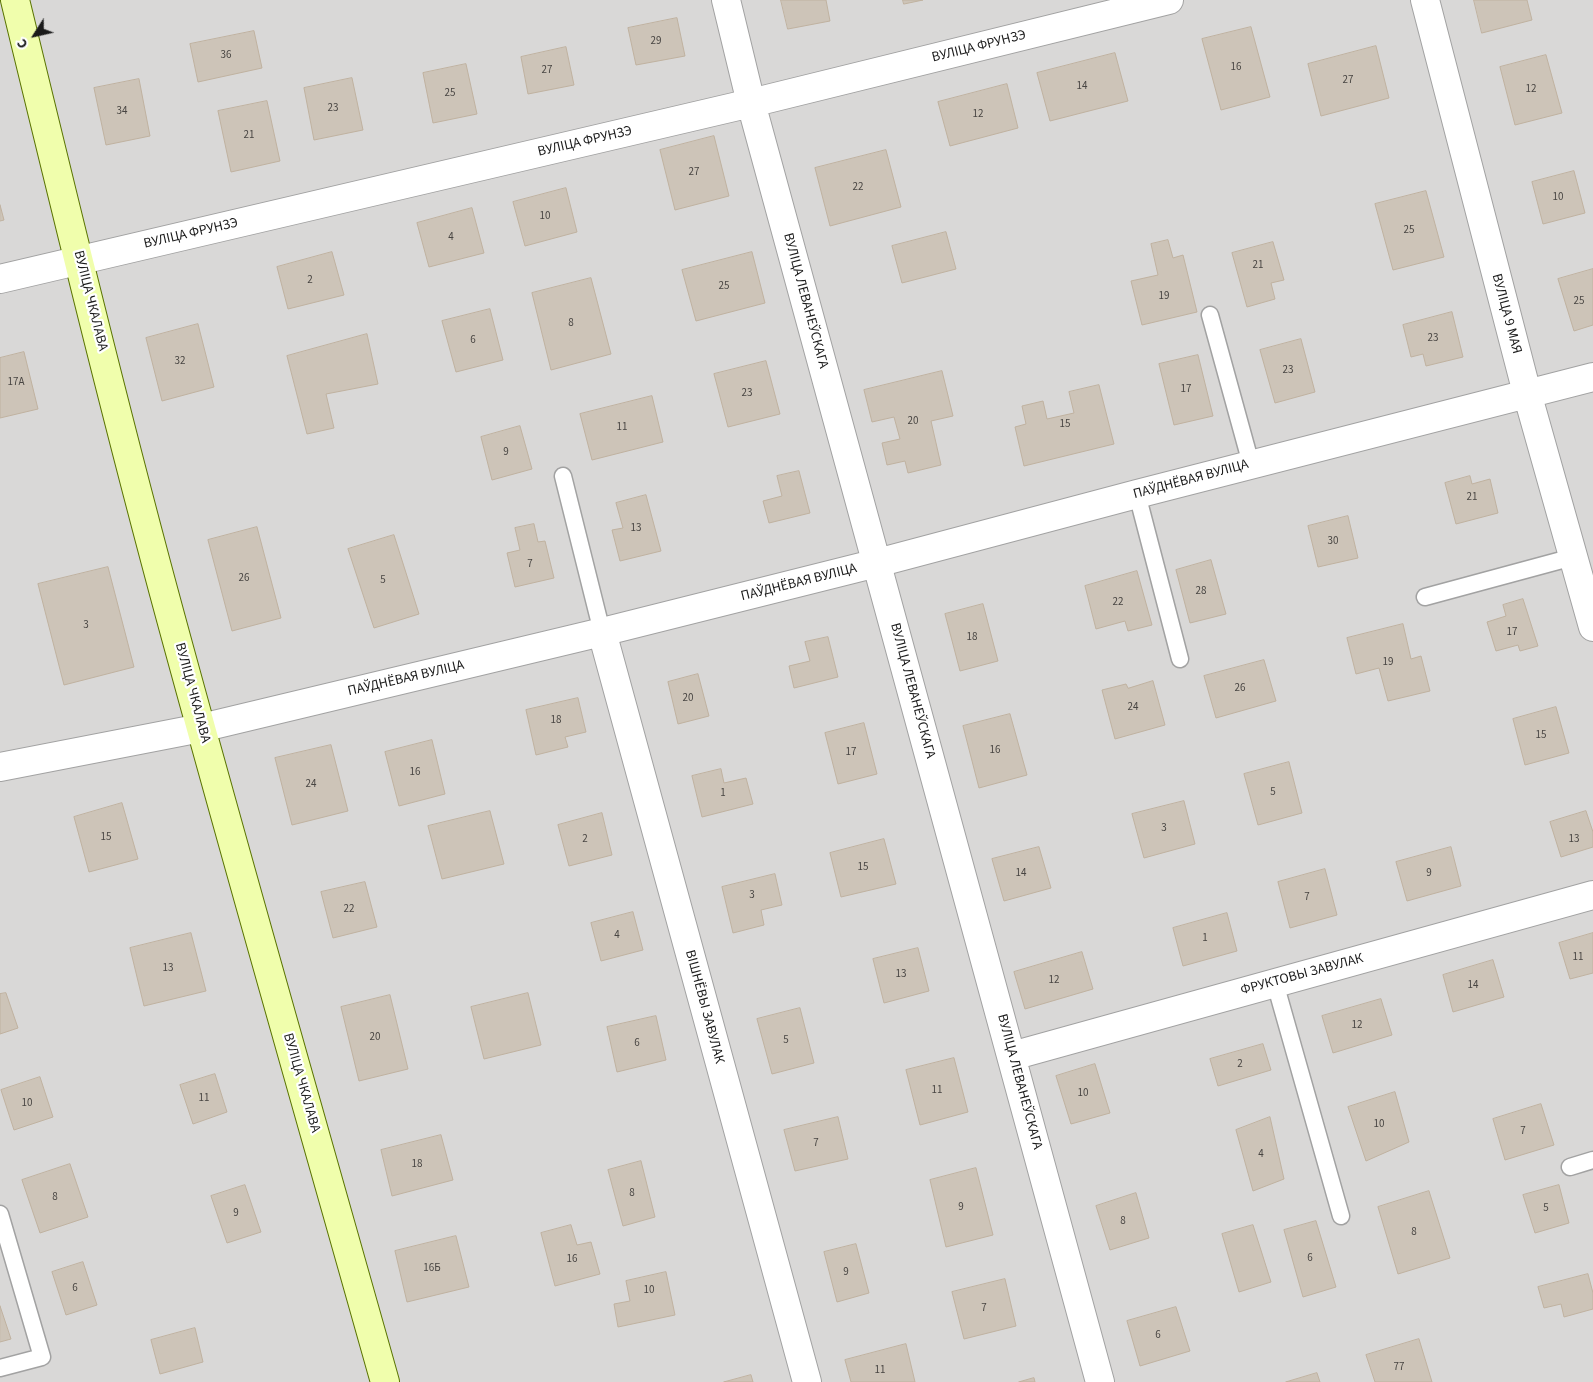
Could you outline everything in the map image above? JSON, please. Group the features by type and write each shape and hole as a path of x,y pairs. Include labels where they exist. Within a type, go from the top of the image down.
{"main road":[{"name":"ВУЛІЦА ЧКАЛАВА","path":"15,0 79,260 163,587 385,1382"}],"street":[{"name":"ВУЛІЦА ЛЕВАНЕЎСКАГА","path":"726,0 751,104 1100,1382"},
{"name":"ВУЛІЦА ФРУНЗЭ","path":"0,279 751,104 1169,0"},
{"name":"ВУЛІЦА 9 МАЯ","path":"1425,0 1526,393 1593,627"},
{"name":"ПАЎДНЁВАЯ ВУЛІЦА","path":"0,768 201,728 602,632 877,564 1250,464 1593,377"},
{"name":"ВІШНЁВЫ ЗАВУЛАК","path":"602,632 807,1382"},
{"name":"ФРУКТОВЫ ЗАВУЛАК","path":"1012,1056 1593,895"}],"lane":[{"path":"1210,315 1250,464"},
{"path":"563,476 602,632"},
{"path":"1137,494 1180,659"},
{"path":"1425,597 1573,557"},
{"path":"1275,983 1341,1216"},
{"path":"1570,1167 1593,1160"},
{"path":"0,1214 42,1357 0,1368"}],"shaded area":[{"path":"0,0 1593,0 1593,1382 0,1382"}],"building":[{"path":"781,0 826,0 830,21 788,29"},
{"path":"903,0 923,0 904,4"},
{"path":"1474,0 1527,0 1532,20 1482,33"},
{"path":"677,18 685,56 636,65 628,28"},
{"path":"1251,27 1270,97 1221,110 1202,39"},
{"path":"254,31 262,68 198,82 190,44"},
{"path":"1376,46 1389,98 1321,116 1308,64"},
{"path":"566,47 574,85 528,94 521,57"},
{"path":"1115,53 1128,101 1050,121 1037,73"},
{"path":"1546,55 1562,113 1515,125 1500,67"},
{"path":"466,64 477,114 433,123 423,73"},
{"path":"352,78 363,130 314,140 304,88"},
{"path":"139,79 150,136 106,145 94,88"},
{"path":"1007,84 1018,128 950,146 938,102"},
{"path":"267,101 280,161 231,172 218,111"},
{"path":"714,136 729,196 675,210 660,150"},
{"path":"886,150 901,207 830,226 815,168"},
{"path":"1574,171 1585,213 1543,224 1532,182"},
{"path":"566,188 577,232 525,246 513,202"},
{"path":"1426,191 1444,257 1393,270 1375,204"},
{"path":"0,205 4,220 0,221"},
{"path":"472,208 484,253 429,267 417,223"},
{"path":"946,232 956,269 902,283 892,246"},
{"path":"1168,240 1173,258 1183,255 1197,312 1142,325 1131,281 1158,275 1151,244"},
{"path":"1273,242 1284,280 1271,283 1275,299 1247,307 1232,253"},
{"path":"332,252 344,295 288,309 277,267"},
{"path":"752,252 765,303 696,321 682,270"},
{"path":"1593,269 1593,325 1574,331 1558,279"},
{"path":"591,278 611,354 551,370 532,293"},
{"path":"490,309 503,360 456,372 442,321"},
{"path":"1452,312 1463,357 1426,366 1423,354 1411,357 1403,325"},
{"path":"198,324 214,387 162,401 146,338"},
{"path":"367,334 378,384 326,394 334,428 307,434 287,356"},
{"path":"1301,339 1315,392 1275,403 1260,350"},
{"path":"24,352 38,409 0,418 0,358"},
{"path":"1198,355 1213,416 1174,425 1159,364"},
{"path":"766,361 780,414 728,427 714,374"},
{"path":"942,371 953,416 931,421 941,465 908,473 905,461 887,465 882,443 900,439 894,417 872,422 864,390"},
{"path":"1099,385 1114,444 1024,466 1015,427 1026,424 1022,406 1043,401 1047,419 1074,413 1069,392"},
{"path":"652,396 663,442 592,460 580,414"},
{"path":"520,426 532,469 492,480 481,437"},
{"path":"799,471 810,513 769,523 763,501 782,496 777,476"},
{"path":"1470,476 1472,484 1490,479 1498,513 1456,524 1445,483"},
{"path":"646,495 661,551 620,561 612,530 623,528 616,503"},
{"path":"1348,516 1358,558 1318,567 1308,526"},
{"path":"534,524 538,542 545,541 554,578 515,587 507,553 520,550 515,528"},
{"path":"257,527 281,618 232,631 208,540"},
{"path":"394,535 419,614 374,628 348,549"},
{"path":"1211,560 1226,614 1190,623 1176,570"},
{"path":"108,567 134,667 64,685 38,584"},
{"path":"1137,571 1152,625 1128,631 1125,621 1096,629 1085,586"},
{"path":"1523,599 1538,646 1520,651 1518,645 1496,651 1487,622 1506,616 1503,605"},
{"path":"983,604 998,661 960,671 945,614"},
{"path":"1403,624 1411,659 1421,656 1430,691 1388,701 1379,668 1356,674 1347,638"},
{"path":"828,637 838,677 794,688 789,666 810,661 805,642"},
{"path":"1264,660 1276,701 1216,718 1204,676"},
{"path":"698,674 709,716 678,724 668,682"},
{"path":"1153,681 1165,725 1115,739 1102,690 1126,684 1128,688"},
{"path":"578,698 586,732 565,737 568,747 536,755 526,710"},
{"path":"1556,707 1569,753 1525,765 1513,719"},
{"path":"1010,714 1027,775 979,788 963,726"},
{"path":"864,723 877,774 838,784 825,733"},
{"path":"432,740 445,794 399,806 385,752"},
{"path":"331,745 348,811 292,825 275,758"},
{"path":"1289,762 1302,813 1258,825 1244,774"},
{"path":"721,769 724,783 746,778 753,804 702,817 692,776"},
{"path":"1184,801 1195,844 1144,858 1132,814"},
{"path":"122,803 138,859 89,872 74,817"},
{"path":"490,811 504,864 442,879 428,826"},
{"path":"1586,811 1593,832 1593,847 1561,857 1550,822"},
{"path":"602,813 612,855 569,866 558,825"},
{"path":"884,839 896,884 841,897 830,853"},
{"path":"1039,847 1051,888 1004,901 992,859"},
{"path":"1451,847 1461,886 1407,901 1396,862"},
{"path":"1325,869 1337,915 1290,928 1278,882"},
{"path":"775,874 782,905 761,910 764,925 733,933 722,887"},
{"path":"365,882 377,927 333,938 321,892"},
{"path":"633,912 643,950 601,961 591,923"},
{"path":"1227,913 1237,951 1183,966 1173,928"},
{"path":"191,933 206,991 144,1006 130,948"},
{"path":"1593,933 1593,973 1570,979 1559,943"},
{"path":"918,948 929,991 884,1003 873,959"},
{"path":"1082,952 1093,989 1025,1009 1014,972"},
{"path":"1493,960 1504,997 1453,1012 1443,975"},
{"path":"6,993 18,1028 0,1034 0,994"},
{"path":"528,993 541,1045 484,1059 471,1007"},
{"path":"390,995 408,1069 359,1081 341,1007"},
{"path":"1381,999 1392,1035 1333,1053 1322,1016"},
{"path":"800,1008 814,1063 772,1074 757,1019"},
{"path":"656,1016 666,1060 617,1072 607,1027"},
{"path":"1263,1044 1271,1070 1218,1086 1210,1059"},
{"path":"954,1058 968,1112 920,1125 906,1070"},
{"path":"1095,1064 1110,1113 1071,1124 1056,1076"},
{"path":"215,1074 227,1112 193,1124 180,1085"},
{"path":"40,1077 53,1117 14,1130 1,1090"},
{"path":"1395,1092 1409,1142 1366,1161 1348,1107"},
{"path":"1541,1104 1554,1145 1505,1160 1493,1119"},
{"path":"838,1117 848,1159 795,1171 784,1130"},
{"path":"1270,1117 1284,1179 1253,1191 1236,1130"},
{"path":"441,1135 453,1180 392,1196 381,1150"},
{"path":"641,1161 655,1217 623,1226 608,1170"},
{"path":"70,1164 88,1217 40,1233 22,1180"},
{"path":"976,1168 993,1235 946,1247 930,1180"},
{"path":"245,1185 261,1232 227,1243 211,1196"},
{"path":"1559,1185 1569,1223 1535,1233 1523,1195"},
{"path":"1429,1191 1450,1258 1398,1274 1378,1207"},
{"path":"1136,1193 1149,1238 1110,1250 1096,1206"},
{"path":"1316,1221 1336,1287 1303,1297 1284,1230"},
{"path":"571,1225 577,1245 591,1242 600,1274 555,1286 541,1233"},
{"path":"1253,1225 1271,1282 1239,1292 1222,1234"},
{"path":"456,1236 469,1287 407,1302 395,1251"},
{"path":"856,1244 869,1293 837,1302 824,1252"},
{"path":"83,1262 97,1305 66,1315 52,1272"},
{"path":"666,1272 675,1315 618,1327 614,1304 630,1301 626,1281"},
{"path":"1588,1274 1593,1293 1593,1309 1564,1317 1561,1304 1544,1308 1538,1287"},
{"path":"1005,1279 1016,1326 964,1339 952,1292"},
{"path":"0,1306 11,1339 0,1342"},
{"path":"1176,1307 1190,1351 1140,1366 1127,1321"},
{"path":"195,1328 203,1362 160,1374 151,1340"},
{"path":"1419,1339 1432,1382 1375,1382 1366,1355"},
{"path":"906,1344 915,1382 851,1382 845,1360"},
{"path":"1317,1373 1320,1382 1286,1382"},
{"path":"751,1375 753,1382 724,1382"},
{"path":"1034,1378 1035,1382 1019,1382"}]}
